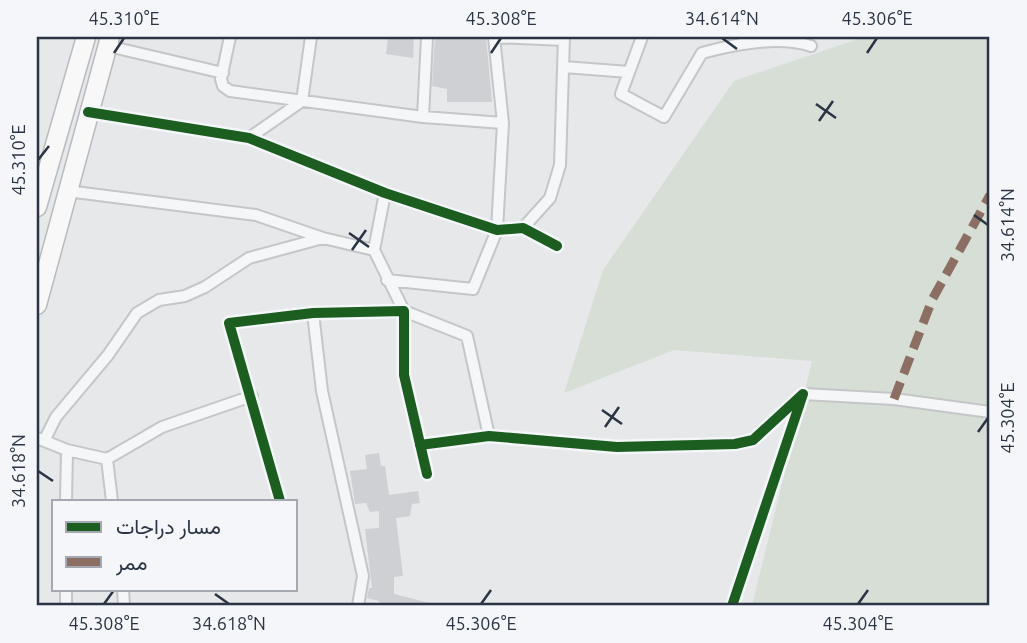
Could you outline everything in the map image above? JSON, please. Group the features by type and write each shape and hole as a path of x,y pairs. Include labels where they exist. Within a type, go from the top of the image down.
{"highway":[{"path":"37,207 43,163 86,37"},
{"path":"37,305 109,41"}],"street":[{"path":"229,37 223,86 230,91 423,117 503,123"},
{"path":"249,138 302,101 311,37"},
{"path":"423,117 427,37"},
{"path":"387,280 473,289 497,230 503,123 494,37 564,38 560,165 550,198 523,228"},
{"path":"642,37 621,94 664,117 702,53 722,42 793,39 811,46"},
{"path":"109,41 223,73"},
{"path":"564,67 629,72"},
{"path":"89,111 249,138 385,193 497,230 523,228 557,246"},
{"path":"67,191 256,215 323,239 373,250"},
{"path":"385,193 373,250 404,311 404,375 427,474"},
{"path":"252,397 162,427 107,459 67,450 40,439 108,355 137,313 159,300 185,296 205,287 249,258 323,239"},
{"path":"280,500 229,324 313,313 404,311 467,336 489,436"},
{"path":"313,313 322,391 363,576 358,606"},
{"path":"420,445 489,436 617,447 736,444 753,440 803,394 894,399 990,412"},
{"path":"732,606 803,394"},
{"path":"66,500 67,450"},
{"path":"107,459 112,500"}],"shaded area":[{"path":"864,37 990,37 990,606 752,606 812,361 674,350 564,393 603,270 734,81"}],"building":[{"path":"388,37 414,37 413,58 386,54"},
{"path":"435,37 486,37 492,102 447,102 447,89 432,86"},
{"path":"379,453 381,466 385,466 389,495 418,491 420,503 412,504 410,516 396,518 403,576 394,577 394,594 430,603 430,606 379,606 379,601 367,598 369,588 372,588 365,529 379,528 379,511 370,512 366,503 355,504 350,471 367,469 365,455"}],"marked path":[{"path":"894,399 932,300 990,195"}],"cycle path":[{"path":"88,112 249,138 385,193 497,230 523,228 557,246"},
{"path":"280,500 229,323 313,313 404,311 404,375 427,474"},
{"path":"420,445 489,436 617,447 735,444 753,440 803,394 732,606"}]}
